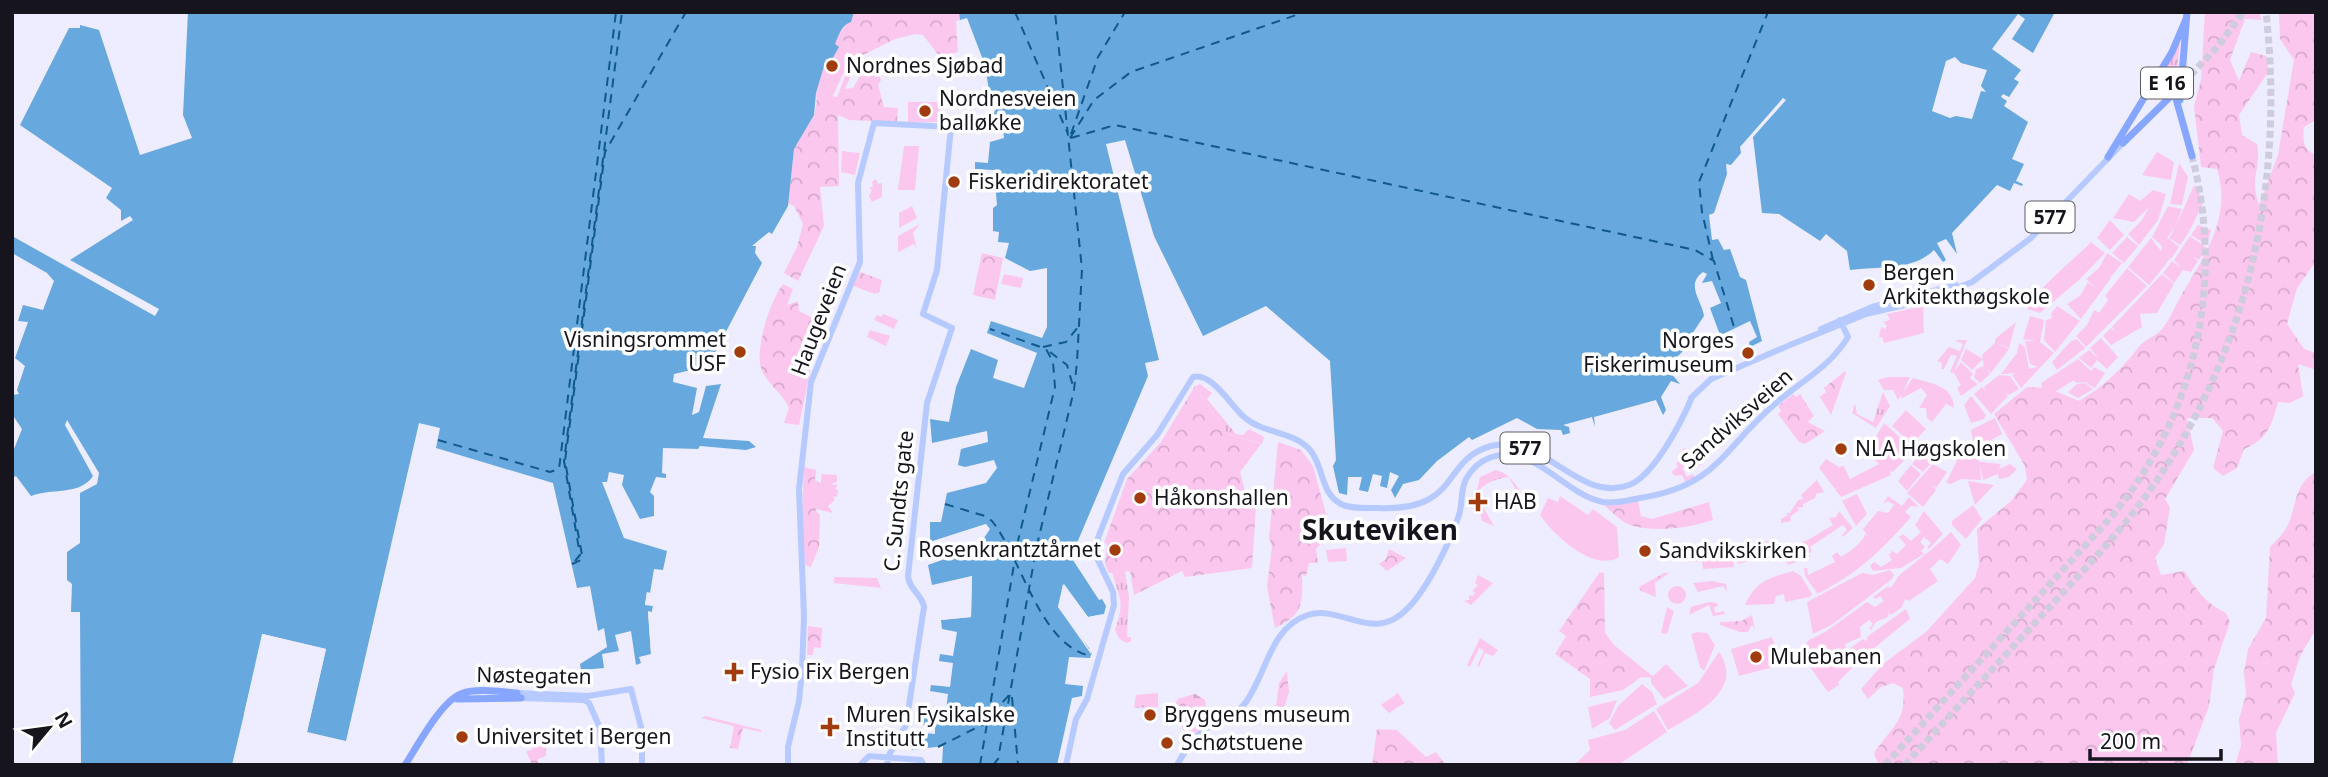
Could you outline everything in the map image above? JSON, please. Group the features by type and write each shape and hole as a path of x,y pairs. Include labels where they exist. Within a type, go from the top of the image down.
{"highway":[{"name":"E 16","path":"2123,143 2154,91 2161,84 2167,83 2175,93 2192,156 2179,96 2187,16"},
{"name":"E 16","path":"2108,157 2172,52 2187,16"},
{"name":"E 16","path":"2123,143 2169,98"},
{"name":"Nøstegaten","path":"405,765 452,699 519,695"}],"main road":[{"name":"Haugeveien","path":"788,765 802,671 803,571 799,489 811,382 860,262 858,183 873,124 951,127 937,270 923,314"},
{"name":"577","path":"1066,765 1076,719 1089,693 1114,605 1097,555 1100,531 1123,474 1157,435 1189,381 1197,376 1203,376 1252,423 1308,448 1315,456 1328,491 1336,500 1358,507 1419,505 1443,491 1475,454 1505,444 1533,450 1593,485 1621,487 1646,475 1692,397 1711,379 1842,323 1930,299 1972,282 2031,237 2123,143"},
{"name":"577","path":"1842,323 1872,307 1937,291 1987,272"},
{"name":"C. Sundts gate","path":"895,745 906,720 924,607 922,598 908,583 908,576 925,417 931,384 952,328 923,314"},
{"name":"Sandviksveien","path":"1177,765 1200,734 1245,704 1278,636 1289,624 1316,613 1366,624 1379,623 1395,618 1407,609 1422,589 1448,540 1460,513 1464,482 1480,463 1500,456 1526,459 1595,500 1618,502 1668,494 1685,487 1724,458 1774,404 1824,368 1847,339 1856,318"},
{"path":"1842,323 1847,339"},
{"path":"616,692 631,689 640,723 642,765"},
{"name":"Nøstegaten","path":"519,695 578,696 616,692"},
{"name":"Nøstegaten","path":"519,695 584,700 589,703 616,692"},
{"path":"589,703 600,728 602,765"},
{"path":"895,745 904,759"},
{"path":"888,761 895,745"},
{"path":"862,761 904,759 923,763"}],"green space":[{"path":"854,12 959,12 960,20 956,21 958,52 940,57 923,35 915,34 895,39 859,57 845,89 853,88 864,69 879,74 881,80 878,85 884,107 898,108 897,122 849,120 838,115 839,186 820,187 824,226 798,281 784,273 797,247 803,224 794,206 788,203 794,149 815,113 817,97 826,101 831,96 837,97 853,55 846,52 850,45 838,37"},
{"path":"2205,12 2260,12 2261,20 2245,19 2230,60 2239,81 2251,52 2266,56 2269,71 2239,115 2242,135 2257,144 2255,187 2259,205 2278,155 2294,60 2280,39 2279,12 2316,12 2316,120 2304,127 2303,136 2306,147 2316,155 2316,261 2297,288 2287,324 2304,349 2316,353 2316,370 2298,364 2303,396 2290,403 2278,402 2267,431 2258,441 2244,449 2237,468 2223,476 2213,468 2223,431 2212,418 2187,418 2194,450 2165,499 2170,507 2164,544 2155,558 2161,575 2184,571 2197,590 2207,601 2226,613 2230,622 2214,669 2209,706 2187,765 1879,765 1874,754 1900,717 1904,700 1903,688 1893,683 1881,687 1868,699 1861,689 1883,664 1927,631 1975,578 1979,564 1977,529 2010,502 2027,480 2025,466 1994,414 2027,387 2048,388 2079,401 2104,384 2140,345 2157,333 2169,319 2214,235 2219,220 2221,187 2217,169 2201,167 2194,106 2201,80"},
{"name":"Nordnes Sjøbad","path":"822,23 845,25 838,37 850,45 845,56 850,59 829,104 816,97"},
{"path":"2180,39 2176,87 2166,80 2151,92"},
{"name":"Nordnesveien balløkke","path":"908,102 942,102 942,122 908,122"},
{"path":"904,146 919,146 915,190 898,190"},
{"path":"842,151 860,153 855,175 841,172"},
{"path":"2157,152 2174,162 2171,180 2142,175"},
{"path":"2179,163 2188,177 2182,205 2170,204"},
{"path":"876,179 878,184 882,183 882,197 872,202 869,196 872,190 869,187 873,187 872,182"},
{"path":"2194,185 2204,201 2190,230 2186,228 2190,231 2180,245 2169,238 2174,230 2168,227 2173,230 2163,244 2168,238 2179,247 2171,259 2167,256 2170,259 2149,285 2128,267 2151,238 2161,251 2162,246 2152,237 2168,206 2182,209 2175,228"},
{"path":"2153,190 2166,194 2158,220 2139,245 2128,234 2142,220 2149,207 2134,222 2113,218 2129,194 2140,201"},
{"path":"912,206 917,218 899,228 899,213"},
{"path":"2110,220 2124,235 2110,250 2097,238"},
{"path":"920,224 913,233 917,249 914,244 898,252 898,236"},
{"path":"2198,225 2211,230 2207,245 2191,235"},
{"path":"2190,236 2207,248 2199,260 2192,256 2198,261 2191,272 2183,270 2174,283 2163,273 2172,261 2181,268 2174,260"},
{"path":"2127,237 2138,246 2124,263 2112,253"},
{"path":"2091,242 2105,253 2079,280 2040,313 2027,309 2046,284"},
{"path":"982,253 1003,258 995,300 973,295"},
{"path":"2107,253 2122,263 2111,277 2108,276 2111,278 2081,319 2067,304 2080,296 2088,282 2099,290 2086,279 2099,268"},
{"path":"2127,268 2147,286 2086,347 2076,336 2087,325 2094,310 2099,313 2108,300 2105,296"},
{"path":"857,271 882,280 879,292 875,294 851,285"},
{"path":"1004,274 1023,278 1021,288 1001,284"},
{"path":"2162,274 2174,284 2157,313 2140,314 2142,327 2111,345 2103,336 2111,328 2116,332 2112,327"},
{"path":"783,284 793,289 787,305 798,301 799,311 811,317 813,339 808,343 812,363 799,425 784,423 789,408 766,378 760,365 764,328"},
{"path":"1923,306 1924,333 1884,343 1882,337 1879,337 1881,327 1885,329 1887,326 1883,322 1890,320 1887,314"},
{"path":"2057,306 2080,321 2055,352 2044,340 2046,320 2052,318 2051,314"},
{"path":"883,314 898,320 894,329 874,320 877,315 881,317"},
{"path":"2030,316 2044,320 2040,342 2054,353 2021,388 2012,375 2016,373 2001,374 2017,353 2019,343 2025,347 2029,369 2038,367 2030,364 2025,341 2036,341 2023,339"},
{"path":"2016,322 2009,348 1997,343 2009,349 1991,373 1987,369 1990,374 1980,383 1974,377 1976,369 1984,366 1982,355 1995,343 1995,339"},
{"path":"870,330 890,336 886,346 867,337"},
{"path":"2101,338 2118,357 2107,369 2097,360 2091,368 2079,358 2089,350 2099,359 2090,348"},
{"path":"2077,339 2085,348 2057,370 2052,362 2071,341"},
{"path":"1954,340 1967,340 1954,372 1961,362 1973,374 1970,378 1978,384 1961,396 1957,388 1961,385 1954,373 1950,372 1957,356 1951,355 1944,369 1941,369 1942,363 1937,361 1949,347 1960,351 1963,344"},
{"path":"1966,349 1983,359 1972,370 1961,360"},
{"path":"2078,359 2091,371 2094,367 2105,373 2095,388 2074,380 2053,393 2042,389 2041,383"},
{"path":"1845,371 1831,415 1820,397 1826,392 1824,388"},
{"path":"1999,375 2010,376 2019,389 2009,395 2006,392 2008,396 1991,414 1974,394 1982,387 1986,391 1984,387"},
{"path":"1910,377 1903,392 1913,378 1934,384 1950,394 1954,408 1946,404 1932,422 1927,418 1926,408 1919,408 1927,395 1921,388 1901,399 1902,394 1898,400 1893,390 1884,390 1878,380"},
{"path":"2085,383 2093,389 2078,398 2068,392 2077,384"},
{"path":"1200,384 1212,393 1207,399 1236,434 1243,435 1249,429 1264,437 1262,444 1228,434 1195,386"},
{"path":"1195,386 1228,434 1261,444 1240,472 1246,495 1257,492 1252,568 1185,577 1182,571 1134,595 1130,571 1109,573 1105,564 1107,544 1104,543 1127,479 1161,442"},
{"path":"1883,392 1890,406 1876,428 1852,413 1855,403 1857,414 1873,422"},
{"path":"1793,394 1796,397 1800,394 1814,416 1808,422 1825,431 1805,444 1799,442 1778,414 1781,411 1778,406"},
{"path":"1971,396 1986,415 1984,419 1971,423 1964,405"},
{"path":"1906,410 1926,429 1912,444 1892,426"},
{"path":"1995,418 2002,434 1982,445 1973,440 1971,430"},
{"path":"1884,423 1914,450 1893,472 1890,471 1891,475 1841,497 1835,490 1838,487 1835,489 1819,468 1826,459 1839,467 1844,466 1850,479 1879,464 1862,447 1869,448"},
{"path":"1278,442 1301,450 1313,466 1328,521 1323,546 1321,536 1316,538 1320,545 1316,549 1318,563 1309,563 1306,576 1302,575 1299,607 1291,618 1275,628 1267,587"},
{"path":"1685,448 1692,460 1696,456 1702,464 1697,467 1693,461 1685,462 1683,469 1687,477 1693,474 1695,478 1686,483 1682,475 1675,476 1671,472 1678,467 1676,464 1683,455 1680,452"},
{"path":"1962,450 1981,462 2001,464 1999,469 2010,464 2017,469 2009,477 1999,479 1998,474 1983,480 1980,464 1981,480 1961,479 1951,484 1946,483"},
{"path":"1923,451 1934,460 1923,472 1912,464"},
{"path":"1933,464 1947,472 1936,488 1932,485 1936,490 1923,507 1907,493"},
{"path":"1911,465 1921,474 1907,491 1898,481"},
{"path":"804,467 816,470 815,480 821,484 816,511 820,516 819,547 811,567 805,565 802,516"},
{"path":"1496,470 1509,477 1490,482 1476,495 1480,477"},
{"path":"2316,472 2316,629 2300,656 2291,685 2295,693 2276,733 2278,765 2235,765 2241,746 2239,719 2246,695 2244,673 2248,649 2266,618 2270,547 2288,524 2304,481"},
{"path":"822,474 837,475 837,482 831,484 838,485 835,489 838,490 837,497 833,496 835,500 828,506 833,513 816,509"},
{"path":"1509,477 1514,483 1523,494 1519,496"},
{"path":"1817,480 1824,492 1816,494 1815,498 1803,504 1803,507 1797,508 1799,510 1790,517 1791,521 1781,523 1781,519 1788,515 1786,513 1790,513 1798,500 1803,499 1801,495"},
{"path":"1968,481 1994,485 1975,505"},
{"path":"1857,494 1867,514 1856,526 1842,501"},
{"path":"1476,495 1494,526 1482,521"},
{"path":"1560,496 1588,515 1593,509 1617,527 1619,557 1609,561 1586,556 1555,532 1540,515 1548,498 1558,502"},
{"path":"1888,496 1902,506 1909,497 1919,507 1911,506 1905,512 1911,517 1866,562 1846,578 1817,593 1805,576 1804,568 1807,568 1808,575 1835,562 1832,556 1837,552 1841,557 1845,555 1865,534 1869,538 1863,529 1878,511 1888,513 1894,505 1888,501 1883,504"},
{"path":"1638,500 1641,516 1652,519 1709,502 1713,520 1694,525 1650,529 1623,522 1604,505"},
{"path":"1973,505 1982,519 1966,539 1952,525 1952,521"},
{"path":"1839,511 1853,528 1843,537 1847,530 1843,525 1810,547 1812,552 1809,553 1806,549 1788,556 1791,561 1809,554 1810,557 1788,565 1781,552 1738,564 1737,557 1754,555 1753,547 1747,545 1747,539 1752,543 1770,541 1772,548 1806,541 1833,525 1829,518 1836,517"},
{"path":"1924,511 1943,534 1929,549 1927,547 1931,543 1924,537 1920,542 1925,547 1921,551 1924,554 1901,568 1873,571 1870,566 1874,562 1881,567 1892,560 1889,555 1892,551 1897,554 1906,545 1899,537 1903,534 1911,541 1921,532 1915,525"},
{"path":"1951,532 1961,545 1948,564 1940,559 1930,569 1938,581 1909,601 1905,599 1902,607 1891,615 1889,612 1888,617 1876,622 1871,630 1869,628 1873,624 1869,620 1860,627 1861,637 1845,644 1846,648 1817,662 1806,655 1805,645 1809,640 1867,602 1875,607 1884,601 1880,596 1876,599 1873,597 1888,586 1890,588 1901,574"},
{"path":"1729,545 1727,554 1733,554 1734,567 1703,569 1702,561 1691,562 1687,546 1693,549"},
{"path":"1346,548 1347,561 1328,562 1326,550"},
{"path":"1389,549 1406,558 1387,571 1379,564 1386,559"},
{"path":"1890,570 1894,575 1892,579 1833,624 1813,634 1807,602 1862,573 1873,575"},
{"path":"1125,571 1129,597 1127,637 1131,637 1131,642 1121,640 1115,630 1121,606 1112,572"},
{"path":"1793,571 1801,576 1812,594 1810,597 1785,602 1784,594 1776,596 1774,604 1745,605 1758,586"},
{"path":"1600,572 1604,573 1605,633 1614,645 1655,678 1641,677 1623,690 1590,697 1590,679 1555,654 1566,636 1559,631"},
{"path":"1664,573 1669,573 1655,583 1656,597 1641,591 1639,587"},
{"path":"1478,575 1493,583 1471,605 1464,601 1469,600 1469,595 1473,596 1475,592 1472,591 1478,585 1475,583"},
{"path":"834,577 877,578 881,588 834,583"},
{"path":"1712,581 1726,584 1727,592 1723,586 1698,592 1693,583"},
{"path":"1677,586 1683,589 1686,595 1683,601 1677,604 1671,601 1668,595 1671,589"},
{"path":"1709,602 1717,603 1718,606 1714,607 1715,613 1724,611 1725,614 1713,616 1709,605 1689,615 1691,607"},
{"path":"1667,607 1674,611 1667,634 1661,633"},
{"path":"1906,609 1910,619 1864,657 1838,682 1839,685 1828,692 1810,667 1844,653 1846,655 1845,652 1863,639 1866,641 1868,636"},
{"path":"1752,615 1755,630 1752,625 1748,632 1740,632 1720,625 1720,622 1741,621"},
{"path":"808,626 822,628 821,648 814,647 813,655 807,655"},
{"path":"1707,633 1715,645 1704,671 1700,667 1691,634"},
{"name":"Mulebanen","path":"1772,637 1781,665 1739,676 1731,649"},
{"path":"1480,638 1498,650 1493,656 1485,653 1479,667 1477,666 1484,651 1479,648 1470,667 1467,665"},
{"path":"1719,652 1725,666 1726,678 1722,689 1703,708 1668,730 1656,709 1698,683"},
{"path":"1666,664 1688,686 1664,699 1651,683 1651,678"},
{"path":"1287,671 1289,692 1284,708 1276,706 1279,683"},
{"path":"1642,684 1652,692 1657,704 1615,730 1609,723 1618,706"},
{"path":"1158,693 1158,707 1134,708 1136,695"},
{"path":"1398,693 1404,703 1389,713 1381,705"},
{"path":"1195,694 1205,700 1206,717 1199,732 1188,736 1184,732 1175,705 1178,699"},
{"path":"1195,694 1205,700 1176,707 1178,699"},
{"path":"1617,700 1610,718 1592,729 1588,707"},
{"path":"1654,711 1667,732 1618,765 1574,765 1590,750 1588,740 1625,730"},
{"path":"705,716 761,732 743,728 738,749 730,748 734,726 701,718"},
{"path":"1377,729 1397,730 1426,757 1436,752 1446,765 1372,765"},
{"path":"533,742 546,745 546,756 538,759 538,765 532,765 526,751 532,750"}],"water":[{"path":"188,12 854,12 851,22 845,25 839,34 835,44 839,47 831,61 826,59 816,93 814,115 794,149 788,206 772,234 769,232 752,246 756,246 755,253 762,263 708,366 674,374 673,382 697,388 692,415 699,412 706,386 721,384 703,438 749,441 756,447 746,450 700,446 698,449 663,448 662,473 666,474 666,478 656,477 650,492 654,496 654,516 640,519 622,485 624,475 609,472 607,482 602,482 624,538 667,551 663,570 654,569 650,593 647,592 645,604 653,606 652,612 648,612 651,654 639,657 641,663 636,665 631,631 615,635 619,651 602,654 604,668 581,670 580,664 607,647 604,628 598,631 590,586 577,588 553,483 436,448 440,428 419,423 346,741 307,732 326,649 263,634 232,765 81,765 80,612 71,612 72,584 67,580 67,552 80,543 80,493 97,484 99,473 67,420 65,425 93,476 73,489 31,496 16,476 12,478 12,454 22,429 12,414 12,395 19,394 17,390 25,366 15,358 28,322 18,321 23,305 43,310 54,281 47,273 12,253 12,236 155,316 159,309 70,260 133,220 130,216 121,221 121,210 106,198 112,188 20,125 69,28 80,28 80,25 99,30 140,155 192,138 183,115"},
{"path":"959,12 2055,12 2033,53 2012,39 2025,19 2018,14 1992,49 2021,70 2014,79 2019,82 2009,97 2003,94 2001,97 2007,101 2004,106 2028,122 2012,159 2024,164 2016,181 2023,184 2014,183 2010,191 1997,185 1952,233 1957,254 1946,239 1937,243 1946,260 1943,262 1934,250 1926,257 1906,265 1850,270 1847,251 1826,234 1820,241 1779,214 1762,213 1753,137 1786,100 1783,98 1740,147 1741,153 1731,165 1726,164 1727,174 1714,213 1709,215 1712,240 1718,239 1724,250 1730,249 1740,277 1746,280 1762,341 1750,347 1749,342 1757,337 1750,321 1723,334 1729,348 1726,351 1710,308 1721,303 1712,281 1702,283 1707,274 1703,272 1695,282 1695,287 1704,316 1688,340 1689,345 1678,356 1670,372 1680,384 1671,381 1661,397 1666,410 1663,415 1656,400 1594,417 1595,427 1592,417 1563,425 1569,427 1570,433 1563,435 1561,430 1537,429 1517,418 1472,440 1469,437 1437,461 1419,480 1403,484 1395,498 1391,490 1399,476 1390,472 1387,488 1380,486 1382,476 1373,474 1368,492 1359,490 1362,477 1348,477 1347,495 1339,493 1333,466 1336,460 1330,361 1266,306 1203,336 1154,236 1125,140 1106,144 1159,360 1145,363 1148,376 1071,557 1099,600 1102,599 1106,606 1104,614 1088,617 1064,584 1058,607 1092,652 1090,658 1069,657 1065,684 1083,686 1082,696 1072,698 1057,765 942,765 943,746 912,750 911,744 907,742 907,735 913,735 913,732 935,734 935,726 922,725 923,716 945,719 948,694 930,691 931,685 950,687 953,663 939,661 940,654 953,656 957,632 942,629 941,620 971,617 972,576 932,585 928,565 978,547 986,524 930,542 930,522 941,522 947,493 986,483 997,468 994,460 965,467 958,465 961,449 988,442 987,431 932,443 930,419 949,422 956,387 971,349 998,360 993,378 1024,388 1037,353 987,333 991,321 1042,338 1047,327 1047,268 1030,271 1005,258 1009,243 998,242 999,232 993,231 993,208 997,205 994,170 975,169 975,162 988,163 990,142 1004,138 1003,128 991,129 990,117 998,107 995,95 989,91 985,65 967,18 960,20","holes":["1955,57 1961,63 1987,70 1981,86 1986,92 1981,91 1972,119 1956,116 1950,118 1932,111 1946,61"]}],"pier":[{"path":"986,524 990,529 978,547 931,563 931,559 975,544 984,528 930,545 930,542"},
{"path":"972,576 971,617 941,620 941,617 968,614 969,580 938,589 937,585"},
{"path":"1063,584 1088,617 1104,614 1103,618 1087,620 1064,591 1061,606 1089,649 1093,649 1091,654 1058,607"},
{"path":"647,592 650,593 648,604 655,606 654,615 651,616 651,654 648,611 652,612 653,606 645,605"},
{"path":"262,634 326,649 307,732 304,731 322,651 265,638 248,715 244,714"}],"ferry route":[{"path":"438,440 550,472 559,469 616,12"},
{"path":"575,561 580,555 564,461 622,12"},
{"path":"572,564 581,560 582,555 565,461 605,152 686,12"},
{"path":"1015,12 1068,134"},
{"path":"993,765 998,759 1037,545 1074,390 1077,362 1082,269 1055,12"},
{"path":"1071,134 1098,57 1125,12"},
{"path":"1070,138 1094,100 1131,72 1305,12"},
{"path":"1713,260 1702,212 1699,182 1768,12"},
{"path":"1071,138 1115,125 1695,250 1714,261 1734,327"},
{"path":"1043,347 1066,342 1078,327"},
{"path":"980,765 1018,541 1055,387 1053,362 1046,349 990,329"},
{"path":"1050,352 1067,365 1073,386"},
{"path":"945,504 985,516 992,521 1045,619 1073,649 1091,656"},
{"path":"938,747 982,725 1011,693"},
{"path":"1012,697 1018,765"}],"tunnel":[{"path":"2169,98 2219,45 2243,12"},
{"path":"1905,765 2124,524 2183,439 2212,382 2235,324 2252,264 2264,202 2270,139 2271,76 2266,12"},
{"path":"1885,765 2112,516 2141,476 2165,435 2183,391 2196,345 2203,299 2205,251 2201,204 2192,156"}],"place":[{"name":"Nordnes Sjøbad","path":"832,66"},
{"name":"Nordnesveien balløkke","path":"925,111"},
{"name":"Fiskeridirektoratet","path":"954,182"},
{"name":"Bergen Arkitekthøgskole","path":"1869,285"},
{"name":"Visningsrommet USF","path":"740,352"},
{"name":"Norges Fiskerimuseum","path":"1748,353"},
{"name":"NLA Høgskolen","path":"1841,449"},
{"name":"Håkonshallen","path":"1140,498"},
{"name":"HAB","path":"1478,502"},
{"name":"Rosenkrantztårnet","path":"1115,550"},
{"name":"Sandvikskirken","path":"1645,551"},
{"name":"Mulebanen","path":"1756,657"},
{"name":"Fysio Fix Bergen","path":"734,672"},
{"name":"Bryggens museum","path":"1150,715"},
{"name":"Muren Fysikalske Institutt","path":"830,727"},
{"name":"Universitet i Bergen","path":"462,737"},
{"name":"Schøtstuene","path":"1167,743"}],"district":[{"name":"Skuteviken","path":"1380,530"}]}
